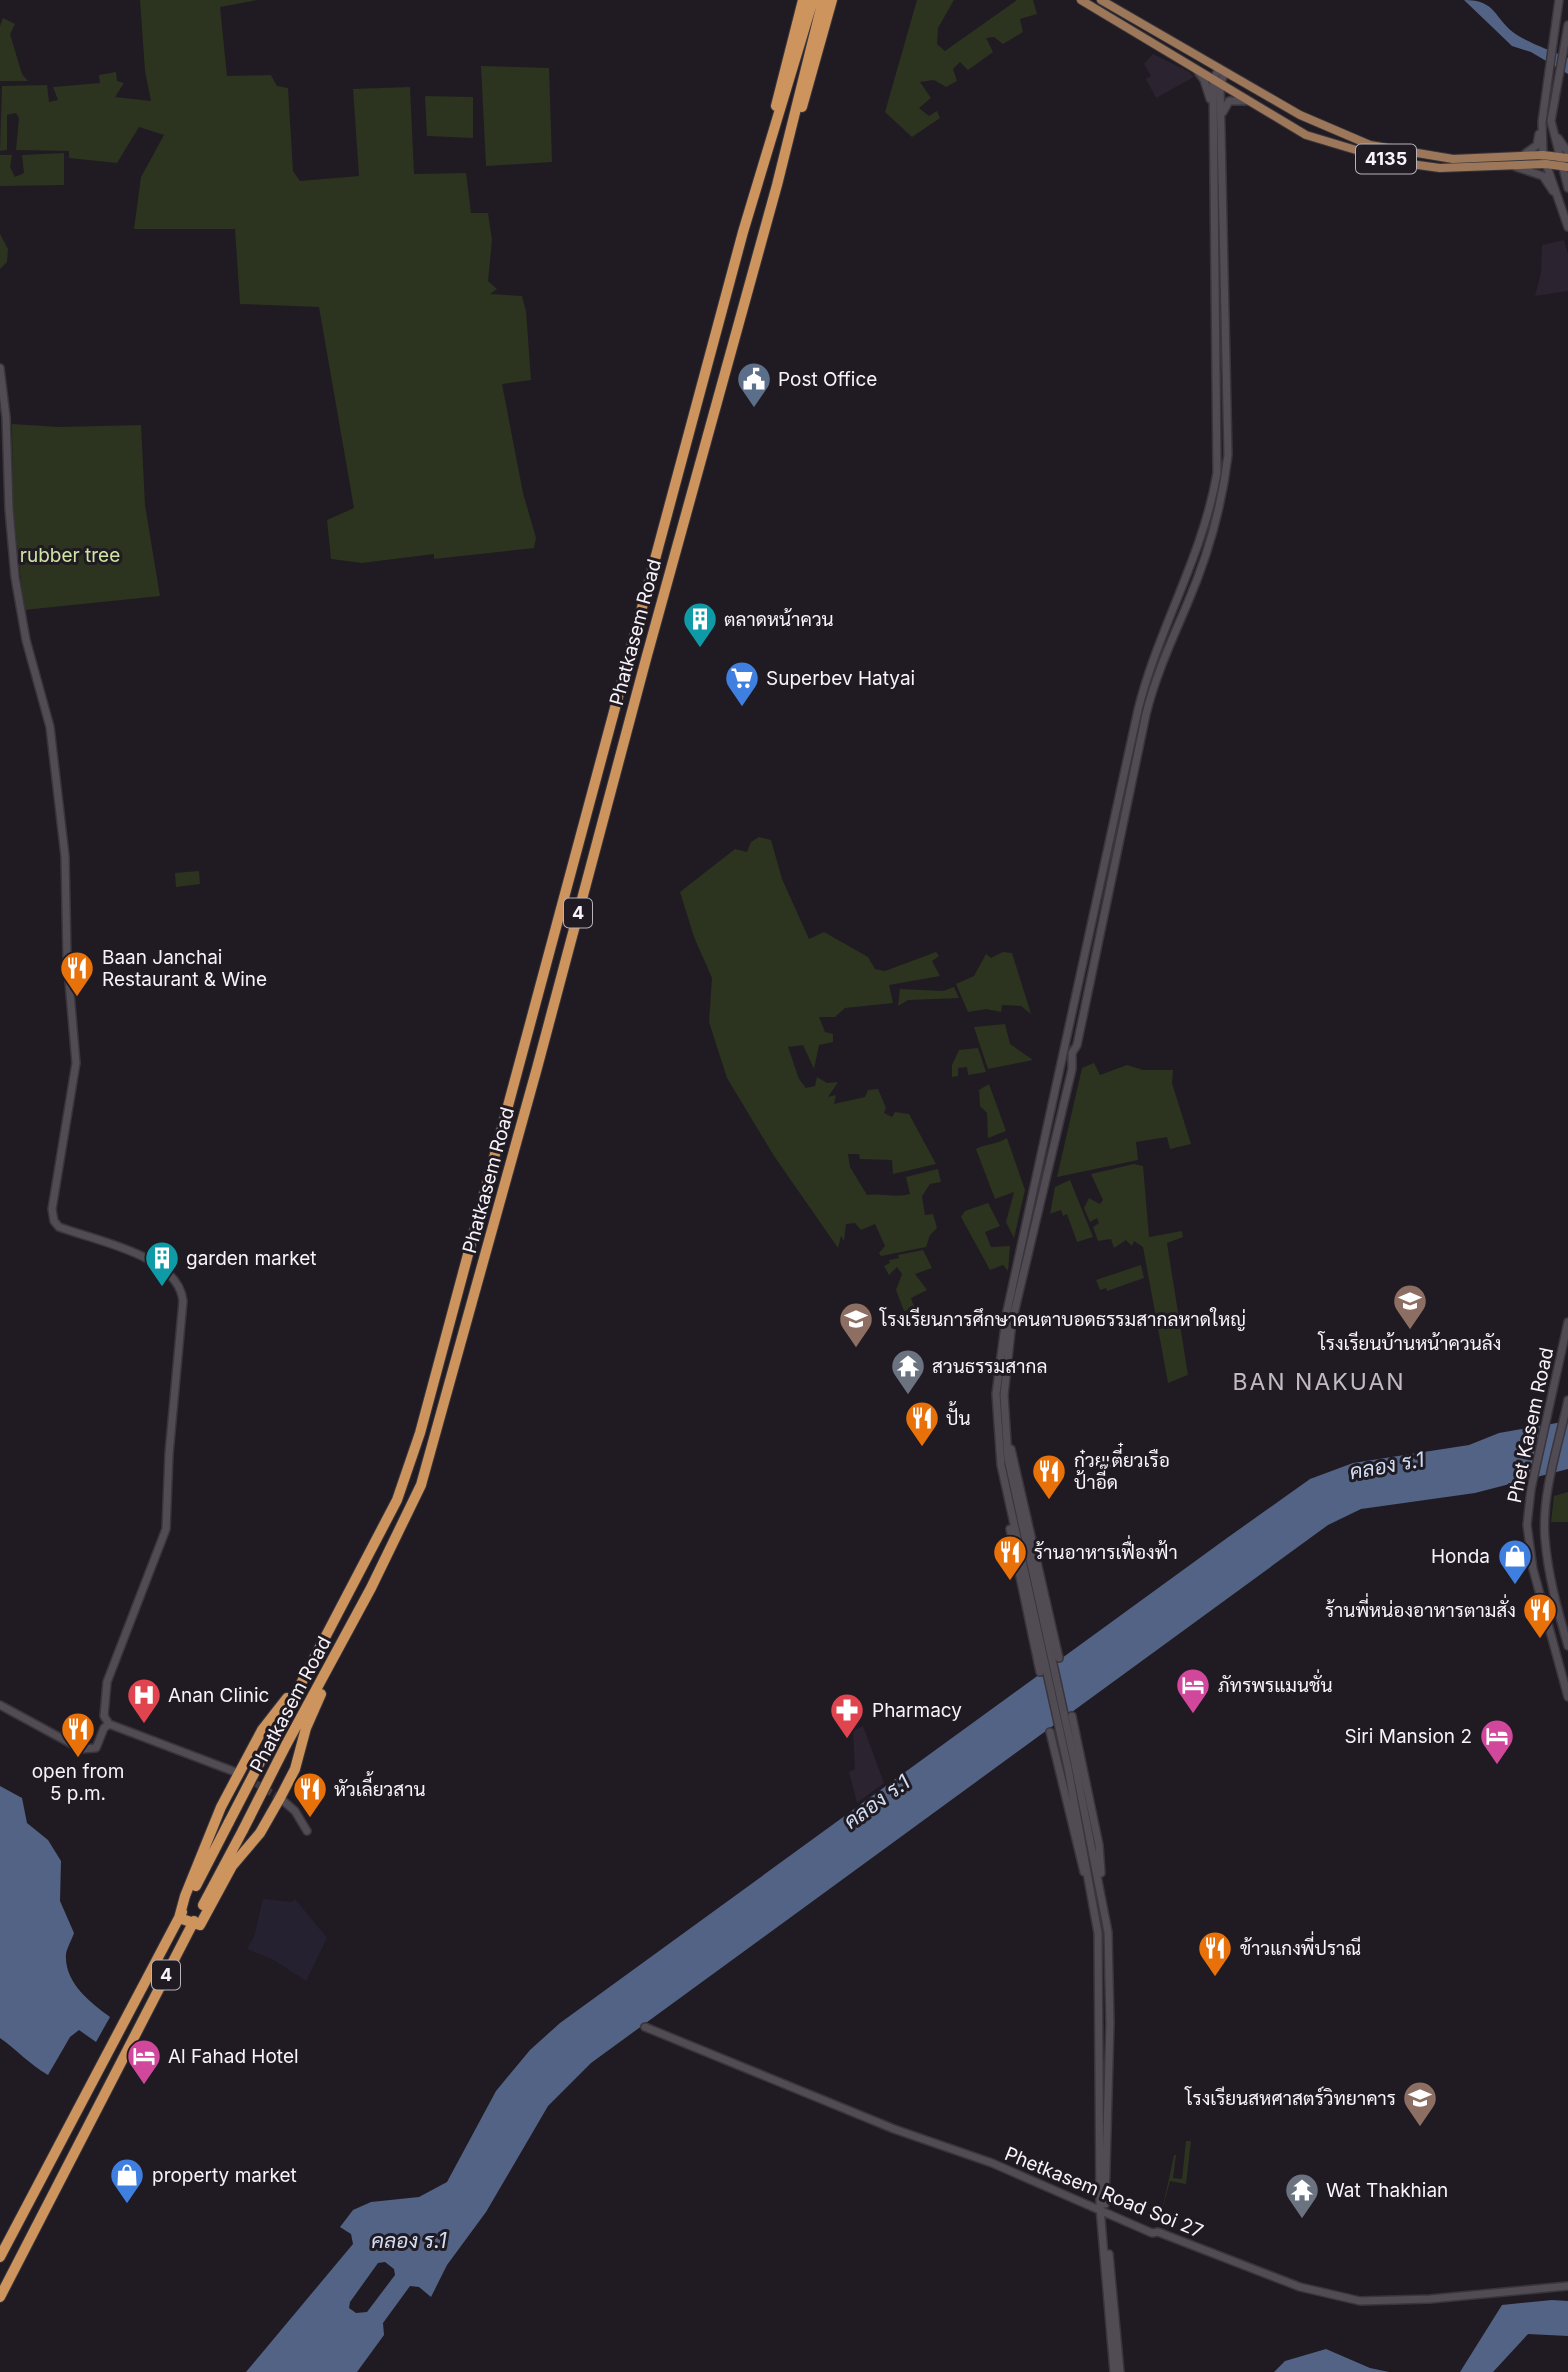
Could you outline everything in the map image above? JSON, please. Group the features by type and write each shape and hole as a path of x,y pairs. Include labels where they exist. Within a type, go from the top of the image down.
{"highway":[{"path":"765,158 803,0"},
{"name":"Phatkasem Road","path":"0,2297 421,1485 776,185 813,0"},
{"name":"Phatkasem Road","path":"0,2257 397,1500 420,1433 765,158 823,0"},
{"path":"776,185 787,163 832,0"},
{"path":"520,1063 537,1068"},
{"path":"308,1672 300,1676 282,1706 262,1730 221,1807 179,1917 193,1924 200,1925 232,1866 260,1833 280,1798 295,1769 306,1728 329,1676 329,1667"}],"main road":[{"name":"4135","path":"1081,0 1306,135 1396,162 1440,168 1516,167 1545,160"},
{"name":"4135","path":"1101,0 1310,120 1370,145 1453,159 1521,157 1562,163 1568,158"},
{"path":"1521,157 1536,145 1542,122 1559,0"},
{"path":"1568,25 1551,121 1568,188"},
{"path":"1040,1672 1013,1547 1000,1465 996,1427 1000,1351 1080,969 1147,673 1199,544 1217,473 1217,83 1222,70"},
{"path":"1114,2372 1102,2211 1100,1962 1095,1906 1044,1623 1008,1459 1004,1395 1012,1322 1092,972 1154,678 1202,567 1225,483 1228,456 1217,131 1208,87 1197,71"},
{"path":"1217,131 1228,101 1239,99 1250,102"},
{"path":"1551,121 1562,147 1568,152"},
{"path":"1542,122 1545,160 1568,227"},
{"path":"1516,167 1543,176 1560,204"},
{"path":"0,368 6,417 9,509 15,577 26,640 50,727 65,856 67,958 76,1063 52,1209 53,1219 59,1227 152,1262 180,1285 183,1301 169,1454 166,1529 107,1682 104,1716 109,1724"},
{"path":"1080,969 1092,972"},
{"name":"Phet Kasem Road","path":"1568,1322 1531,1489 1527,1539 1568,1697"},
{"name":"Phet Kasem Road","path":"1568,1400 1550,1485 1545,1539 1551,1586 1568,1646"},
{"path":"1005,1425 1059,1658"},
{"path":"1000,1465 1036,1628 1104,1906"},
{"path":"0,1705 80,1749 96,1748 104,1728 109,1724 239,1773"},
{"path":"1072,1716 1099,1845 1108,1932 1110,2023 1102,2211 1120,2372"},
{"path":"1050,1732 1077,1849 1095,1906"},
{"path":"280,1798 295,1811 307,1831"},
{"name":"Phetkasem Road Soi 27","path":"645,2027 1102,2211 1329,2296 1360,2301 1407,2301 1568,2286"}],"shaded area":[{"path":"1153,54 1194,77 1156,98 1146,79 1151,76 1144,64"},
{"path":"1564,240 1568,254 1568,291 1535,296 1541,273 1542,245"},
{"path":"863,1726 884,1783 857,1803 849,1772 855,1769 853,1731"},
{"path":"263,1899 292,1902 295,1899 327,1938 306,1981 274,1960 247,1949 254,1937"}],"green space":[{"path":"140,0 257,0 220,7 227,76 271,75 277,86 288,88 293,171 300,181 359,176 353,89 410,87 414,174 466,173 471,213 488,213 492,240 488,281 497,289 490,294 522,296 526,311 531,380 502,384 523,493 536,538 534,548 434,559 434,554 362,563 331,559 327,520 354,508 319,307 240,304 235,229 134,229 141,177 164,135 139,127 117,163 69,158 69,151 16,150 19,118 16,113 7,115 7,150 0,151 2,86 47,85 49,102 58,100 53,87 100,83 99,75 116,72 117,81 124,83 115,97 151,101 145,71"},
{"path":"917,0 954,0 938,28 937,44 945,51 1017,0 1033,0 1037,14 1020,19 1023,32 1003,44 994,37 986,38 993,52 968,70 960,62 953,69 957,81 946,87 934,80 920,82 931,98 919,108 929,116 937,111 940,118 912,137 885,112"},
{"path":"3,18 15,24 10,34 22,74 28,81 0,81 0,26"},
{"path":"481,66 549,68 552,162 486,166"},
{"path":"425,96 473,97 473,138 427,136"},
{"path":"64,153 64,185 0,186 0,155 12,155 10,167 15,177 24,173 22,155"},
{"path":"0,234 8,249 7,262 0,269"},
{"name":"rubber tree","path":"12,424 59,427 141,425 145,505 160,596 24,610 13,506"},
{"path":"759,837 771,840 782,879 809,939 824,932 868,957 875,969 885,971 936,952 939,956 932,961 940,976 889,985 893,1003 845,1008 835,1017 819,1017 825,1032 833,1034 833,1042 819,1045 814,1069 803,1045 788,1047 799,1079 806,1088 815,1086 817,1077 827,1083 838,1082 828,1097 836,1095 834,1104 865,1097 868,1090 878,1089 886,1108 884,1113 892,1117 895,1112 909,1114 936,1164 893,1174 892,1160 860,1159 859,1154 848,1154 850,1167 867,1195 910,1194 906,1177 938,1169 941,1182 930,1184 922,1196 925,1215 933,1214 937,1228 930,1235 926,1247 881,1256 879,1253 885,1246 875,1224 861,1230 855,1223 846,1224 844,1241 841,1236 838,1248 774,1156 727,1078 709,1022 712,978 694,937 680,892 735,849 747,852 751,842"},
{"path":"199,871 200,884 176,887 175,873"},
{"path":"1003,952 1012,953 1031,1014 1021,1006 1002,1005 1001,1012 986,1009 968,1012 956,984 974,976 986,954 991,958"},
{"path":"954,987 959,998 908,1000 898,1006 900,989 943,991"},
{"path":"1005,1024 1010,1044 1033,1060 988,1069 974,1027"},
{"path":"978,1048 986,1072 968,1075 967,1067 958,1068 958,1076 952,1077 952,1065 959,1050"},
{"path":"1094,1063 1100,1075 1127,1065 1143,1070 1173,1070 1172,1083 1191,1144 1170,1149 1167,1137 1136,1142 1138,1160 1057,1177 1082,1068"},
{"path":"989,1084 1006,1131 988,1138 987,1113 980,1106 979,1090"},
{"path":"1007,1138 1025,1190 1014,1238 1006,1222 1014,1192 995,1199 976,1149"},
{"path":"1134,1164 1143,1166 1149,1237 1182,1231 1183,1237 1167,1243 1188,1375 1168,1383 1143,1247 1134,1241 1132,1246 1126,1240 1114,1248 1111,1239 1098,1241 1093,1227 1099,1223 1097,1218 1090,1222 1084,1208 1089,1198 1100,1204 1103,1200 1091,1174"},
{"path":"1070,1180 1093,1237 1077,1242 1067,1214 1063,1216 1061,1210 1050,1214 1055,1187"},
{"path":"988,1203 1000,1226 985,1232 991,1247 1010,1246 1008,1271 1003,1265 990,1270 961,1217 965,1211"},
{"path":"923,1250 932,1268 915,1274 927,1290 911,1298 915,1309 904,1311 896,1290 902,1274 897,1267 889,1275 884,1266 890,1263 889,1260 899,1258 898,1255"},
{"path":"1141,1265 1144,1278 1107,1291 1106,1288 1100,1290 1096,1280"},
{"path":"1568,1492 1568,1522 1551,1522 1554,1496"},
{"path":"1186,2141 1191,2141 1186,2184 1170,2181 1162,2211 1174,2155 1173,2178 1182,2179"}],"water":[{"path":"1464,0 1483,3 1517,35 1568,58 1568,74 1531,52 1512,46"},
{"name":"คลอง ร.1","path":"1568,1421 1568,1469 1475,1493 1361,1509 1328,1525 591,2063 548,2106 486,2212 447,2265 431,2297 419,2287 410,2286 383,2323 384,2335 357,2372 246,2372 353,2244 351,2234 340,2227 353,2210 371,2202 419,2197 447,2182 496,2091 530,2050 560,2023 1310,1479 1353,1463 1469,1445 1499,1433","holes":["385,2262 394,2269 395,2275 367,2312 356,2313 349,2308 350,2302 378,2263"]},
{"path":"0,1786 22,1798 27,1823 48,1840 61,1861 60,1901 74,1933 66,1954 69,1974 80,1991 110,2017 96,2042 79,2030 70,2037 48,2075 0,2038"},
{"path":"1568,2301 1568,2336 1528,2334 1493,2372 1460,2372 1502,2305"},
{"path":"1326,2349 1370,2368 1389,2372 1274,2372 1285,2361"}],"tunnel":[{"path":"238,1773 280,1798"}],"place":[{"name":"Post Office","path":"754,409"},
{"name":"ตลาดหน้าควน","path":"700,649"},
{"name":"Superbev Hatyai","path":"742,708"},
{"name":"Baan Janchai Restaurant & Wine","path":"77,998"},
{"name":"garden market","path":"162,1288"},
{"name":"โรงเรียนบ้านหน้าควนลัง","path":"1410,1331"},
{"name":"โรงเรียนการศึกษาคนตาบอดธรรมสากลหาดใหญ่","path":"856,1349"},
{"name":"สวนธรรมสากล","path":"908,1396"},
{"name":"ปั้น","path":"922,1448"},
{"name":"ก๋วยเตี๋ยวเรือ ป้าอี๊ด","path":"1049,1501"},
{"name":"ร้านอาหารเฟื่องฟ้า","path":"1010,1582"},
{"name":"Honda","path":"1515,1586"},
{"name":"ร้านพี่หน่องอาหารตามสั่ง","path":"1540,1640"},
{"name":"ภัทรพรแมนชั่น","path":"1193,1715"},
{"name":"Anan Clinic","path":"144,1725"},
{"name":"Pharmacy","path":"847,1740"},
{"name":"open from 5 p.m.","path":"78,1759"},
{"name":"Siri Mansion 2","path":"1497,1766"},
{"name":"หัวเลี้ยวสาน","path":"310,1819"},
{"name":"ข้าวแกงพี่ปราณี","path":"1215,1978"},
{"name":"Al Fahad Hotel","path":"144,2086"},
{"name":"โรงเรียนสหศาสตร์วิทยาคาร","path":"1420,2128"},
{"name":"property market","path":"127,2205"},
{"name":"Wat Thakhian","path":"1302,2220"}],"district":[{"name":"BAN NAKUAN","path":"1319,1382"}]}
